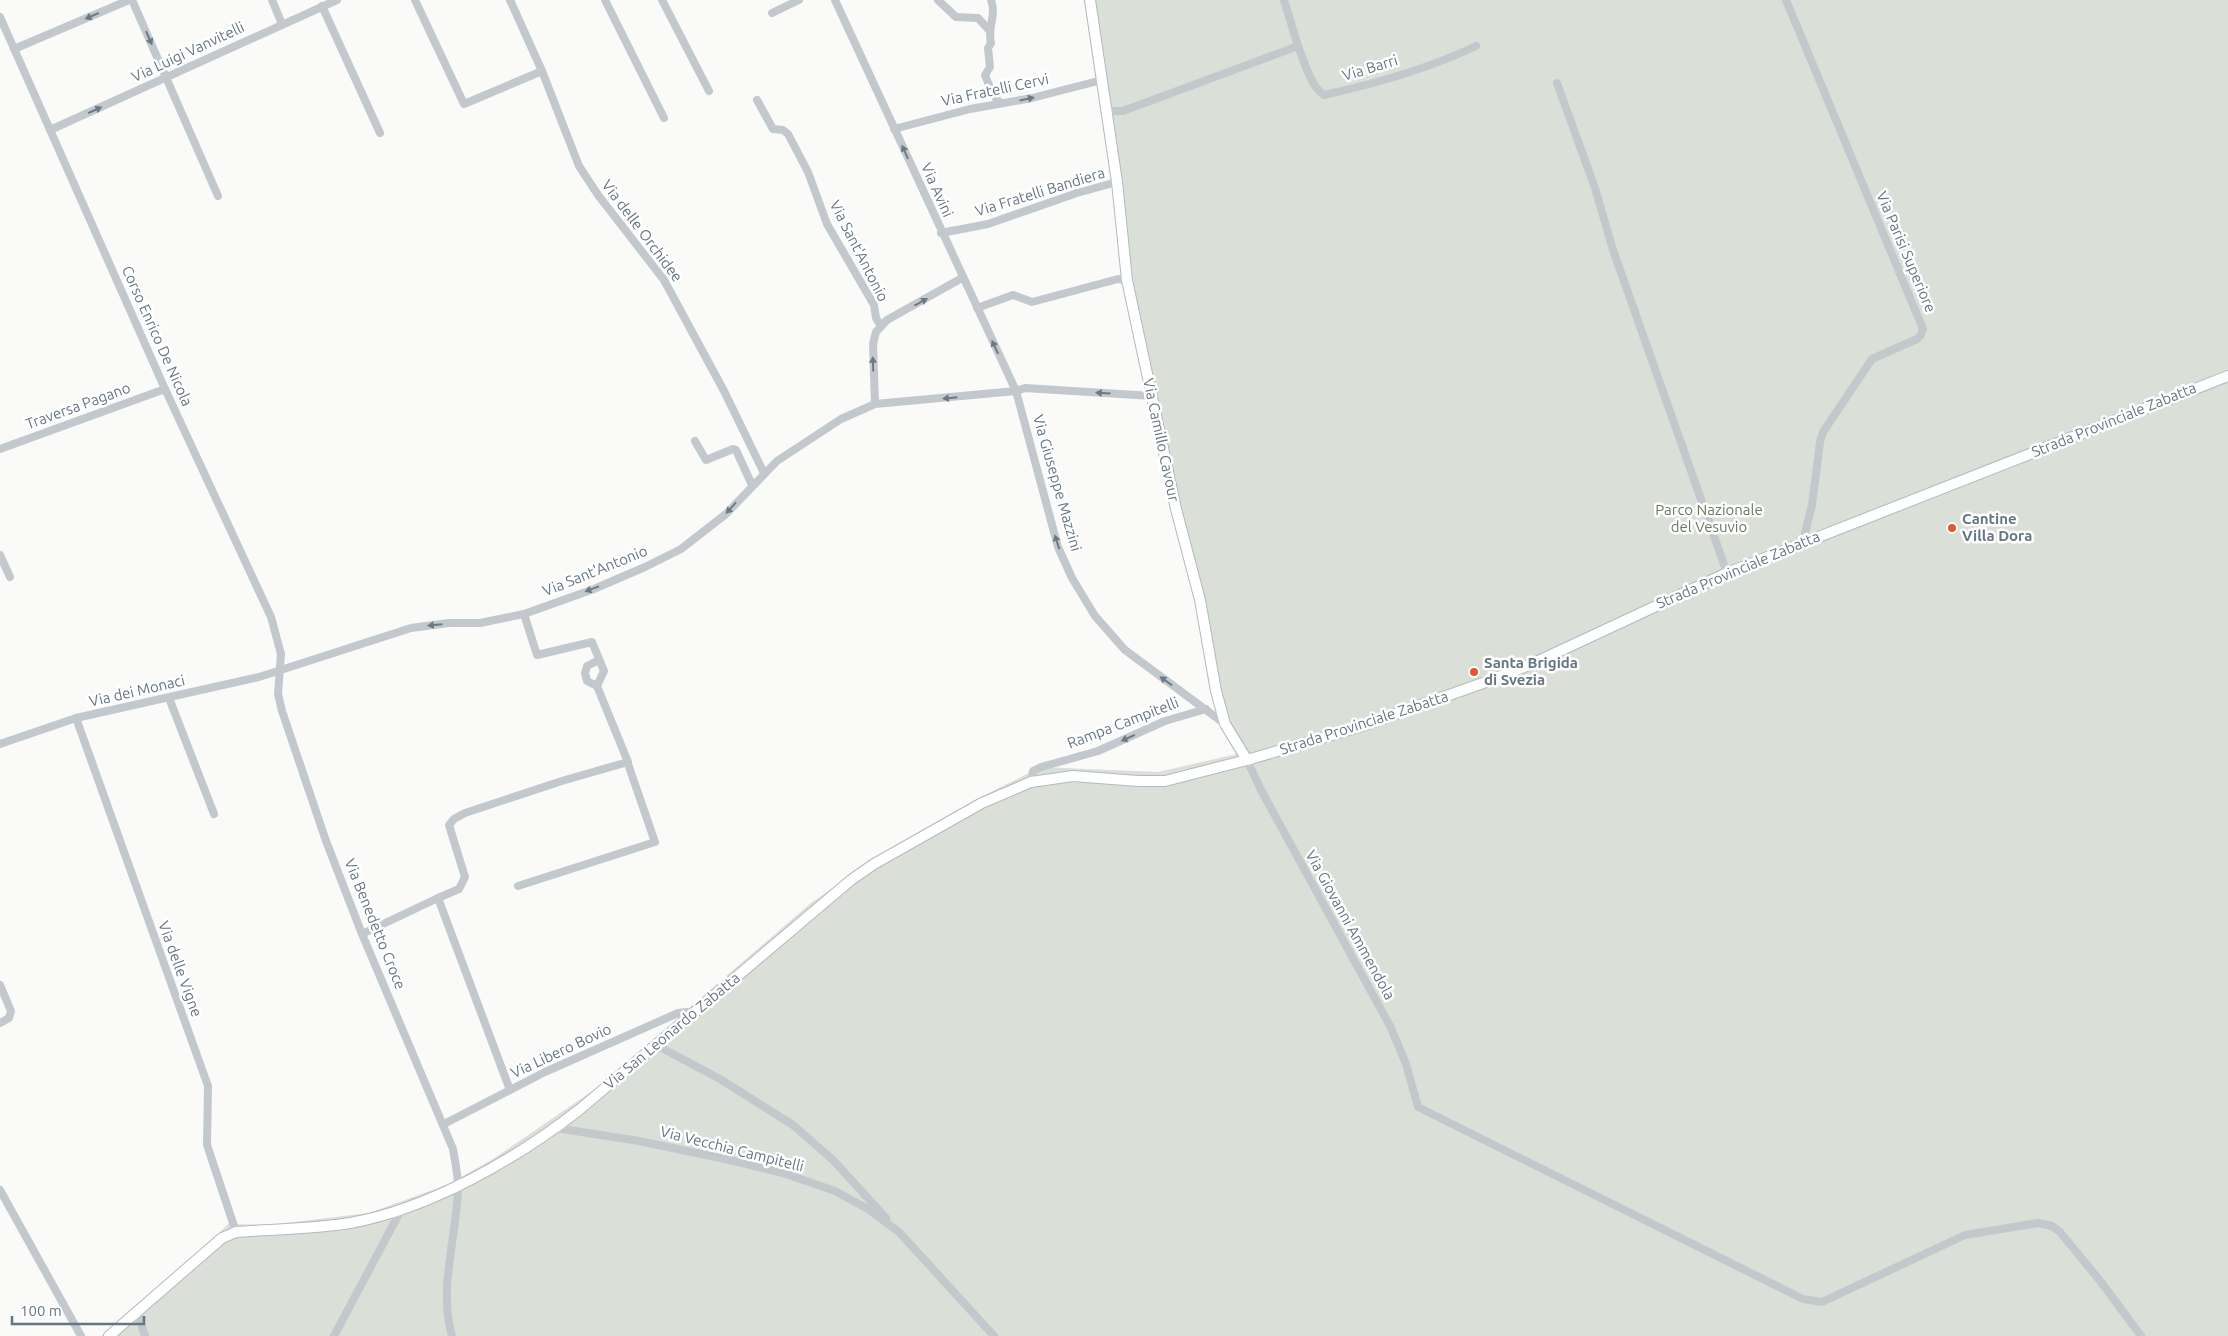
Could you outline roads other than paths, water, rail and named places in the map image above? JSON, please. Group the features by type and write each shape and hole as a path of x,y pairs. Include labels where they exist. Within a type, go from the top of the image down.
{"street":[{"path":"14,49 131,0 167,77 218,196"},
{"path":"272,0 282,24"},
{"name":"Via Luigi Vanvitelli","path":"50,130 336,0"},
{"path":"415,0 464,104 542,71"},
{"path":"604,0 664,118"},
{"path":"662,0 709,91"},
{"path":"772,13 799,0"},
{"name":"Via Avini","path":"835,0 941,233 1016,391"},
{"path":"938,0 956,17 978,18 989,30"},
{"path":"990,0 994,10 989,30 991,43 988,48 991,60 986,75 992,93 1000,103"},
{"name":"Via Camillo Cavour","path":"1090,0 1117,182 1127,280 1176,509 1200,600 1216,691 1225,724 1247,760"},
{"path":"1107,112 1123,111 1298,46 1284,0"},
{"name":"Via Parisi Superiore","path":"1786,0 1923,329 1922,335 1917,339 1872,359 1821,436 1813,497 1803,541"},
{"name":"Via delle Orchidee","path":"513,1 578,166 664,280 724,391 764,473"},
{"path":"322,6 380,133"},
{"name":"Corso Enrico De Nicola","path":"0,17 165,389 272,617 281,654 281,668"},
{"name":"Via Barri","path":"1298,46 1310,74 1320,92 1324,95 1455,56 1476,46"},
{"name":"Via Fratelli Cervi","path":"894,129 1102,80"},
{"path":"1557,83 1595,188 1613,250 1727,572"},
{"name":"Via Sant'Antonio","path":"757,100 773,129 783,130 788,134 808,172 827,224 874,305 876,318 881,326 874,337 873,344 875,404"},
{"name":"Via Fratelli Bandiera","path":"941,233 988,224 1077,193 1117,182"},
{"path":"881,326 887,320 962,278"},
{"path":"977,308 1013,295 1032,302 1118,279 1127,280"},
{"name":"Strada Provinciale Zabatta","path":"1247,760 1359,727 1534,663 1727,572 2228,376"},
{"name":"Via Sant'Antonio","path":"281,668 411,628 449,623 480,623 524,614 594,589 645,567 681,549 726,514 764,473 796,447 841,419 875,404 1016,391 1025,388 1152,396"},
{"name":"Traversa Pagano","path":"0,449 165,389"},
{"name":"Via Giuseppe Mazzini","path":"1016,391 1058,547 1072,578 1095,616 1125,650 1225,724"},
{"path":"695,441 706,460 733,448 736,450 752,485"},
{"path":"0,554 10,577"},
{"path":"524,614 537,655 592,642 604,671 597,686"},
{"path":"362,934 458,889 465,877 449,830 452,820 565,780 628,762 597,686 587,681 585,672 587,666 599,660"},
{"name":"Via dei Monaci","path":"0,744 76,718 259,677 281,668"},
{"name":"Via Benedetto Croce","path":"281,668 278,694 282,711 326,841 362,934 453,1149 458,1186 448,1263 449,1324 452,1336"},
{"path":"169,698 214,814"},
{"name":"Rampa Campitelli","path":"1032,782 1033,771 1040,767 1098,751 1166,721 1206,709"},
{"name":"Via delle Vigne","path":"76,718 208,1086 207,1144 236,1232"},
{"name":"Via San Leonardo Zabatta","path":"108,1336 216,1242 236,1232 349,1223 401,1210 458,1186 556,1128 692,1016 851,880 874,864 982,803 1032,782 1073,776 1165,781 1247,760"},
{"name":"Via Giovanni Ammendola","path":"1247,760 1261,790 1390,1026 1406,1064 1418,1107 1803,1300 1822,1302 1965,1235 2038,1223 2052,1226 2060,1232 2101,1282 2142,1336"},
{"path":"518,886 655,842 628,764"},
{"path":"438,898 510,1090"},
{"path":"0,985 12,1011 9,1018 0,1023"},
{"name":"Via Libero Bovio","path":"444,1124 545,1072 678,1013 687,1012 692,1016"},
{"path":"656,1045 720,1078 793,1124 833,1160 899,1232"},
{"name":"Via Vecchia Campitelli","path":"556,1128 640,1140 783,1173 835,1191 868,1209 899,1232 994,1336"},
{"path":"0,1190 81,1336"},
{"path":"334,1336 401,1210"},
{"path":"137,1312 145,1336"}],"place":[{"name":"Cantine Villa Dora","path":"1952,528"},
{"name":"Santa Brigida di Svezia","path":"1474,672"}],"park label":[{"name":"Parco Nazionale del Vesuvio","path":"1709,518"}]}
